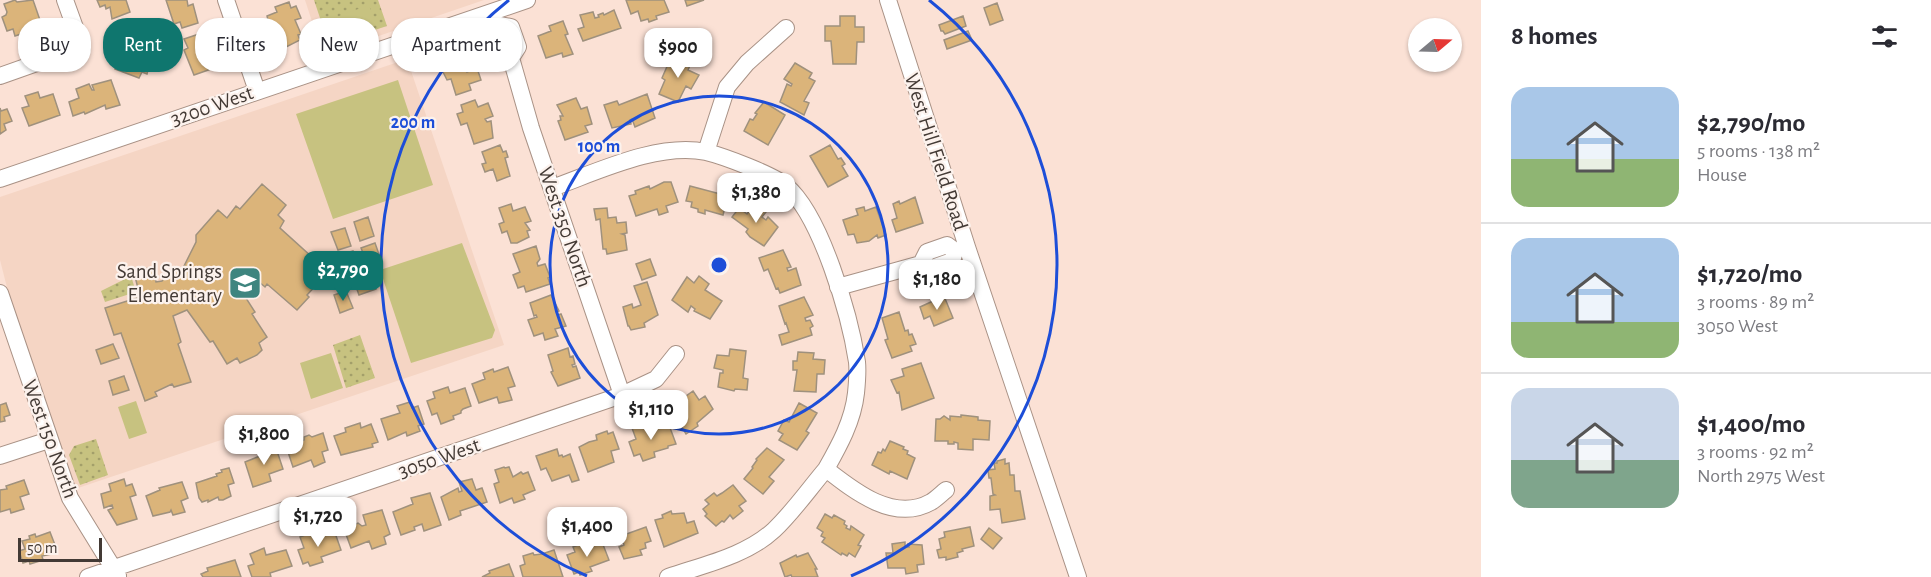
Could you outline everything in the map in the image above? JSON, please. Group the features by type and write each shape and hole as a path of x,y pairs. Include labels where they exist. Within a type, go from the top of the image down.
{"street":[{"path":"0,76 82,47 65,0"},
{"path":"226,0 257,91"},
{"name":"3200 West","path":"497,18 527,0"},
{"name":"West Hill Field Road","path":"888,0 961,249 1078,577"},
{"path":"706,152 728,87 747,63 786,28"},
{"name":"3200 West","path":"0,179 257,91 391,50"},
{"name":"West 350 North","path":"516,72 531,128 622,395"},
{"path":"552,188 650,154 675,150 706,152 771,176 786,186 805,208 816,227 838,287 858,364 856,395 851,418 826,469 774,530 759,541 743,550 668,577"},
{"path":"838,287 921,264 932,268 952,261 961,249"},
{"name":"West 150 North","path":"0,292 70,498 116,573"},
{"name":"3050 West","path":"88,577 116,573 622,395 656,379 676,354"},
{"path":"0,456 49,440"},
{"path":"826,469 864,497 889,507 911,508 930,502 946,490"}],"shaded area":[{"path":"305,0 484,0 431,18 391,18 391,32 379,36 379,18 311,18"},
{"path":"314,0 378,0 387,26 379,29 379,18 320,18"},
{"path":"369,5 373,18 334,18"},
{"name":"Sand Springs Elementary","path":"391,64 391,72 411,72 504,345 75,489 12,307 0,260 0,197 369,72 379,72 379,68"},
{"path":"398,80 433,185 333,219 296,114"},
{"path":"462,243 495,330 492,338 411,363 380,270"},
{"path":"131,276 136,292 105,302 101,291"},
{"path":"360,335 375,378 346,388 333,345"},
{"path":"331,353 343,388 311,399 300,363"},
{"path":"136,401 147,433 129,439 118,407"},
{"path":"96,439 108,475 80,485 69,455 74,446"}],"building":[{"path":"15,0 17,2 33,0 39,18 18,18 18,35 15,36 13,29 7,31 2,17 7,12 4,4"},
{"path":"97,0 126,0 130,12 112,18 110,7 106,9 105,5 100,7"},
{"path":"166,0 187,0 188,6 193,4 197,18 195,24 183,28 183,18 172,18"},
{"path":"626,0 664,0 669,12 656,16 657,19 649,22 648,19 641,21 638,11 631,14"},
{"path":"685,0 704,0 687,6"},
{"path":"289,2 291,8 296,6 301,18 295,20 299,29 299,40 287,46 287,18 268,18 267,16 277,12 275,7"},
{"path":"997,3 1003,20 990,25 984,8"},
{"path":"614,10 621,28 583,41 578,29 584,27 580,15 593,12 595,18"},
{"path":"840,16 855,16 855,27 864,27 864,42 857,42 856,64 833,64 831,41 825,41 825,26 840,26"},
{"path":"963,16 966,26 945,34 941,31 939,25"},
{"path":"563,21 568,34 565,35 573,54 563,57 562,53 546,58 538,36 551,31 549,26"},
{"path":"968,31 972,40 947,49 944,40"},
{"path":"195,35 195,72 203,72 194,75 184,50 188,48 184,39"},
{"path":"677,57 691,63 688,70 699,75 691,89 686,86 678,102 659,94 665,80 662,78 669,62 673,64"},
{"path":"795,63 812,73 809,78 815,81 804,101 809,103 804,115 780,102 787,84 791,86 792,84 784,79"},
{"path":"123,72 142,72 139,78"},
{"path":"443,72 478,72 481,80 469,84 471,90 456,95 451,79 447,80"},
{"path":"111,80 120,105 106,109 105,105 85,114 84,112 73,116 69,102 79,98 76,89 89,84 94,90 92,85"},
{"path":"38,92 40,98 53,94 60,115 29,126 22,108 29,106 25,96"},
{"path":"647,94 655,118 635,127 632,119 631,124 612,128 604,105 617,101 619,105"},
{"path":"576,98 581,109 587,107 592,124 585,126 588,132 565,140 558,121 561,120 560,116 563,116 557,105"},
{"path":"475,100 478,107 488,103 493,116 485,119 487,122 491,121 493,138 474,144 467,123 461,125 457,114 463,112 461,105"},
{"path":"764,102 785,115 768,145 744,131 750,119 753,120 757,114 755,113"},
{"path":"0,108 1,111 7,109 12,121 4,124 6,130 0,134"},
{"path":"500,145 508,157 505,158 510,176 497,181 493,169 485,172 482,164 486,163 482,152"},
{"path":"830,145 838,159 841,158 845,164 842,166 848,176 828,187 810,156"},
{"path":"664,182 671,182 678,202 666,206 668,212 659,215 657,209 636,216 629,196 636,194 635,191 649,186 650,189"},
{"path":"262,184 286,205 278,215 284,221 280,228 323,267 315,276 320,281 297,310 267,284 265,287 244,269 233,278 255,312 252,314 267,337 259,343 262,350 257,355 240,363 237,358 227,364 213,341 210,342 187,310 173,316 181,342 178,344 191,382 174,387 172,384 155,392 157,396 145,401 121,333 114,335 105,308 140,297 134,272 152,267 156,282 162,281 170,271 183,268 196,242 196,235 218,210 227,218 236,206 240,209"},
{"path":"690,186 728,196 723,215 705,210 705,214 691,207 692,202 686,201"},
{"path":"915,197 923,223 896,232 892,220 897,218 893,204 899,201 900,204"},
{"path":"511,204 513,211 525,207 531,221 525,223 530,230 527,231 529,237 517,243 511,243 507,231 502,233 499,224 504,222 499,208"},
{"path":"754,204 766,212 762,217 766,220 768,217 778,227 764,246 750,237 746,232 748,229 732,217 739,208 747,214"},
{"path":"864,207 865,211 876,207 886,235 878,238 877,235 869,241 857,243 854,234 848,235 843,220 858,215 856,209"},
{"path":"607,208 608,218 616,217 617,223 626,222 627,233 622,234 625,235 627,250 607,254 606,249 603,249 600,219 596,220 594,209"},
{"path":"368,217 374,236 360,241 354,222"},
{"path":"345,228 351,246 338,250 331,232"},
{"path":"375,243 381,260 368,265 361,248"},
{"path":"536,246 540,259 538,266 545,264 550,284 526,292 524,286 518,288 513,275 520,272 513,254"},
{"path":"783,250 791,267 787,268 788,271 796,268 801,285 780,293 768,269 764,271 759,258"},
{"path":"353,251 358,269 345,273 340,255"},
{"path":"650,259 656,275 642,280 636,264"},
{"path":"371,275 376,289 359,295 354,281"},
{"path":"699,276 709,284 705,290 722,301 710,319 694,311 695,309 691,306 688,312 672,300 687,277 694,283"},
{"path":"647,282 658,315 644,323 645,327 631,330 623,307 632,304 633,308 641,305 634,286"},
{"path":"346,291 353,308 340,313 334,295"},
{"path":"551,295 559,311 558,315 561,314 566,326 555,329 558,336 545,340 543,333 534,336 528,320 537,317 534,316 530,303"},
{"path":"944,296 953,318 934,326 930,316 924,319 920,307"},
{"path":"804,297 813,315 805,318 806,321 810,320 813,326 810,328 812,335 782,345 779,335 789,332 779,306"},
{"path":"899,312 905,331 908,330 909,335 912,334 916,344 910,346 912,351 892,358 885,340 888,339 882,318"},
{"path":"113,344 119,358 101,364 96,350"},
{"path":"568,348 575,364 572,365 576,366 580,378 558,386 551,372 553,371 548,355"},
{"path":"730,349 746,351 743,378 748,379 747,390 735,389 734,391 718,387 720,373 723,373 723,370 714,368 717,355 729,356"},
{"path":"798,352 814,353 813,359 825,360 824,374 817,374 816,392 794,391 797,370 793,370 793,361 797,361"},
{"path":"921,363 934,398 902,410 899,392 897,393 891,380 904,376 902,369"},
{"path":"508,367 515,386 508,388 512,400 499,403 497,397 479,403 472,384 485,379 483,373"},
{"path":"124,376 129,390 113,395 109,381"},
{"path":"448,387 450,393 465,388 471,406 453,416 454,419 441,424 437,413 432,415 427,401 435,398 433,392"},
{"path":"693,391 699,400 705,396 713,409 697,423 698,426 686,434 672,411 677,407 675,404"},
{"path":"410,402 412,408 418,406 424,424 418,426 420,431 407,436 406,432 388,440 381,419 400,413 397,406"},
{"path":"6,403 10,415 4,417 5,421 0,422 0,405"},
{"path":"799,403 817,413 806,431 809,433 797,450 779,440 783,434 778,431 784,420 789,422"},
{"path":"961,415 990,421 989,440 973,439 973,450 958,449 958,443 954,442 954,444 948,444 948,441 935,441 936,419 944,416 950,420 950,416 961,417"},
{"path":"360,423 361,428 371,424 378,442 372,444 373,447 341,455 334,436 346,432 345,428"},
{"path":"644,423 648,434 650,433 648,428 669,425 676,444 654,452 655,457 643,461 640,454 634,456 629,442 636,439 632,428"},
{"path":"607,431 608,434 613,432 619,449 611,451 614,462 588,472 579,447 597,440 596,435"},
{"path":"323,433 328,450 322,452 325,462 314,467 311,460 293,467 286,446 304,440 304,437 309,435 312,437"},
{"path":"890,441 904,447 903,449 908,451 907,454 915,458 907,479 890,471 889,474 872,465 878,452 881,453 883,449 885,451"},
{"path":"275,445 283,469 269,474 271,481 253,487 245,462 260,456 258,451"},
{"path":"767,448 784,460 769,477 774,481 763,494 744,479 753,468 756,459"},
{"path":"557,449 559,456 570,454 579,480 572,482 569,475 552,481 546,468 541,470 536,456"},
{"path":"1005,459 1005,464 1009,463 1010,475 1014,475 1015,491 1020,491 1025,519 1002,523 1000,509 990,510 990,496 995,495 988,470 995,469 994,463"},
{"path":"509,467 513,477 521,472 523,474 528,472 535,490 523,495 525,499 514,503 512,498 500,503 494,484 499,482 495,470"},
{"path":"229,468 234,483 228,485 231,496 223,500 219,500 218,497 202,502 196,483 217,476 216,474 222,472 221,470"},
{"path":"124,479 126,486 132,484 136,495 130,497 137,519 117,525 108,510 113,508 112,505 104,508 101,494 111,491 109,484"},
{"path":"472,479 476,490 482,488 487,502 460,511 461,515 449,520 441,497 458,488 459,492 462,491 459,482"},
{"path":"24,480 29,494 20,497 24,509 11,513 10,509 0,512 0,490"},
{"path":"182,482 188,498 181,501 185,512 173,515 171,510 153,516 146,496 160,490 159,488"},
{"path":"733,485 746,501 739,506 743,511 733,519 730,515 716,526 705,516 707,514 703,509 709,504 705,500 714,493 717,496"},
{"path":"430,493 441,525 424,531 422,524 414,527 415,530 401,535 393,512 413,504 411,498"},
{"path":"382,510 390,534 384,537 386,544 372,549 369,541 351,548 344,529 358,523 362,526 366,525 363,515"},
{"path":"671,511 672,514 684,513 687,523 694,521 698,533 664,547 655,520 663,518 662,515"},
{"path":"825,514 832,518 834,515 845,521 846,528 850,530 851,526 864,535 855,557 849,553 847,556 842,553 841,555 822,542 825,538 821,536 823,532 817,528"},
{"path":"646,527 651,541 645,543 646,548 640,550 642,555 624,559 619,547 624,545 621,536"},
{"path":"970,527 974,546 962,549 963,551 957,553 958,557 946,560 946,557 939,558 937,550 941,549 939,539 945,537 944,532"},
{"path":"989,528 1002,538 993,549 981,539"},
{"path":"50,532 57,550 51,552 52,554 42,556 43,560 30,564 29,561 23,563 19,551 25,549 22,541 30,539 29,536 35,534 36,537"},
{"path":"313,532 316,541 317,537 335,533 341,550 321,557 323,562 310,566 308,562 303,564 298,550 304,548 300,537"},
{"path":"602,542 609,560 590,567 592,571 580,575 579,572 574,574 567,555 575,552 573,547 583,543 585,549"},
{"path":"905,542 905,547 909,547 908,544 922,545 924,564 917,565 918,572 906,574 905,568 888,568 886,553 893,553 892,544"},
{"path":"264,548 266,555 286,550 292,566 270,573 271,577 252,577 248,566 254,564 250,554"},
{"path":"554,550 563,577 523,577 520,566 525,564 523,556"},
{"path":"808,553 817,569 815,569 818,577 792,577 791,575 785,577 780,563 796,555 797,557"},
{"path":"235,560 241,577 203,577 201,574 208,571 207,568"},
{"path":"509,564 514,577 482,577 490,573 489,571"}],"place":[{"name":"Sand Springs Elementary","path":"245,283"}]}
